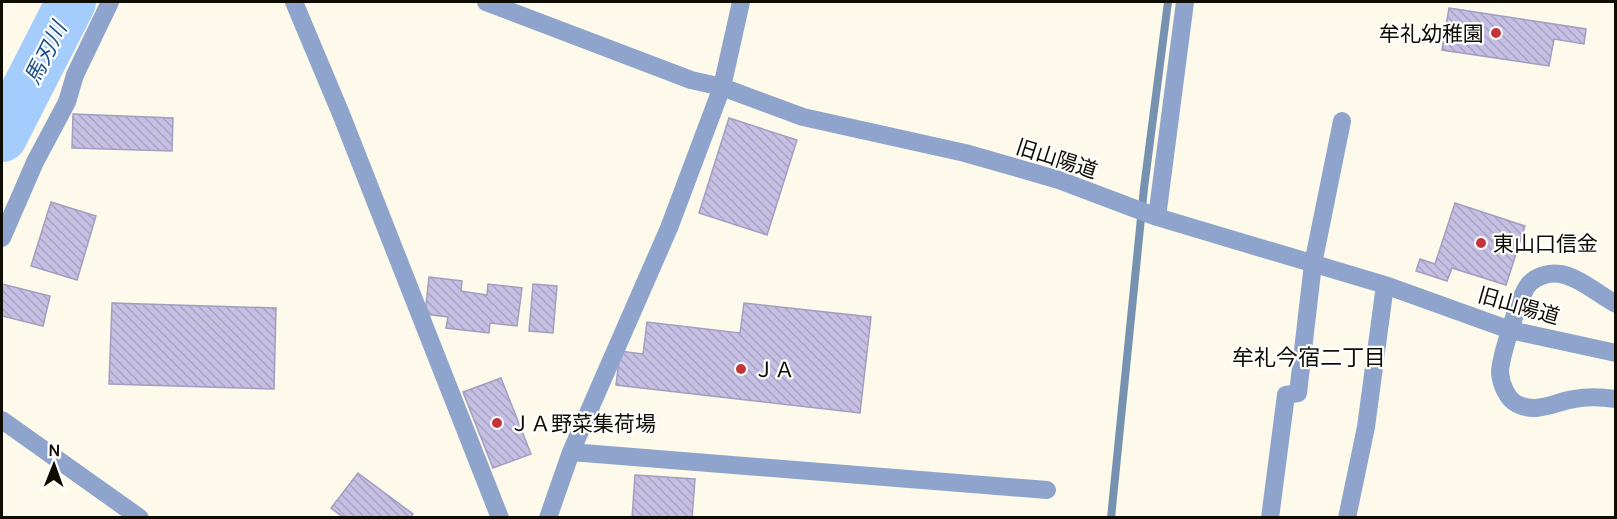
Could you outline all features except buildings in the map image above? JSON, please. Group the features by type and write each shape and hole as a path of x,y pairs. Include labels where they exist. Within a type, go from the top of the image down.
{"street":[{"path":"2,238 35,162 67,102 75,75 110,2"},
{"path":"294,2 500,518"},
{"name":"旧山陽道","path":"486,2 692,80 723,87 803,117 965,153 1049,177 1157,217 1385,285 1510,330 1616,353"},
{"path":"548,518 571,452 669,228 723,87 741,2"},
{"path":"1157,217 1185,2"},
{"path":"1270,518 1286,395 1298,393 1313,264 1342,121"},
{"path":"1616,304 1570,276 1557,273 1544,275 1531,282 1523,291 1510,330 1500,372 1505,392 1515,404 1530,408 1547,407 1574,399 1601,397 1616,399"},
{"path":"1347,518 1366,427 1385,285"},
{"path":"2,420 140,518"},
{"path":"571,452 1047,490"}],"waterway":[{"name":"馬刃川","path":"2,137 71,2"},
{"path":"1111,518 1144,188 1168,2"}],"place":[{"name":"牟礼幼稚園","path":"1496,33"},
{"name":"東山口信金","path":"1481,243"},
{"name":"ＪＡ","path":"741,369"},
{"name":"ＪＡ野菜集荷場","path":"497,423"}],"district":[{"name":"牟礼今宿二丁目","path":"1309,357"}]}
